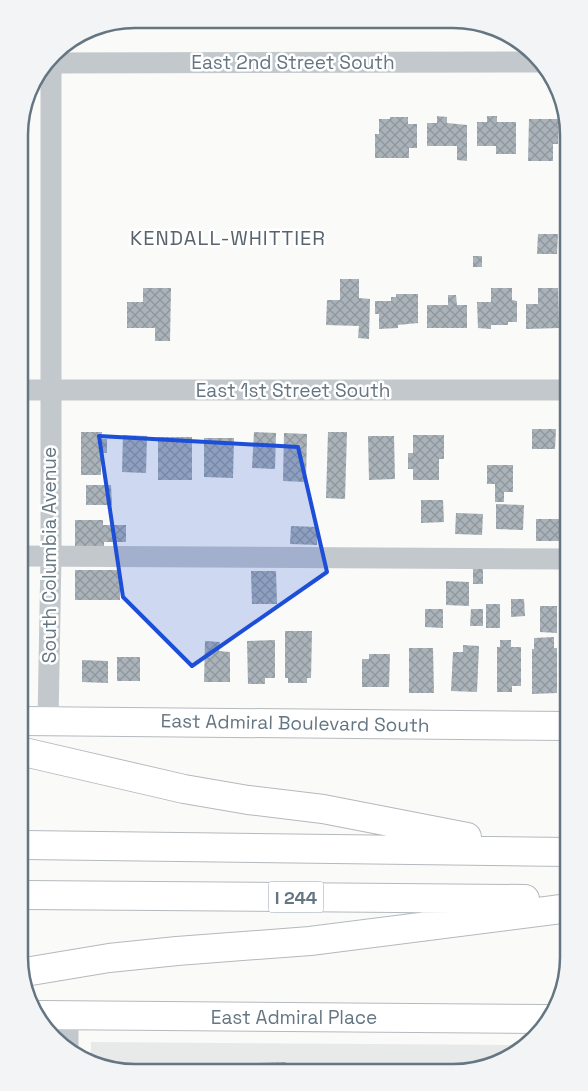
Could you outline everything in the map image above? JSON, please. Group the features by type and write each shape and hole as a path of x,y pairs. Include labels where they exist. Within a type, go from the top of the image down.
{"main road":[{"name":"East Admiral Boulevard South","path":"36,721 560,726"},
{"path":"28,753 184,789 248,800 323,809 539,851"},
{"path":"28,846 560,852"},
{"name":"I 244","path":"28,896 560,899"},
{"path":"28,971 109,958 310,941 560,909"},
{"name":"East Admiral Place","path":"45,1015 540,1019"}],"street":[{"name":"East 2nd Street South","path":"57,61 532,62"},
{"name":"South Columbia Avenue","path":"36,721 51,556 49,70"},
{"name":"East 1st Street South","path":"28,390 560,390"},
{"path":"28,556 560,559"},
{"path":"68,1015 68,1040"}],"highlighted area":[{"path":"99,436 298,447 327,572 192,666 123,597"}],"shaded area":[{"path":"91,1042 514,1045 488,1058 454,1064 134,1064 107,1060 91,1054"}],"building":[{"path":"437,116 447,117 447,123 467,125 467,161 457,160 457,146 427,146 427,123 437,123"},
{"path":"487,116 497,116 497,122 516,122 516,154 496,154 496,146 477,146 477,122 487,122"},
{"path":"390,117 408,117 408,124 417,124 417,148 409,148 409,158 375,158 375,134 379,134 379,119 390,119"},
{"path":"529,119 559,119 558,144 553,144 553,161 528,161"},
{"path":"538,234 558,234 557,254 537,254"},
{"path":"473,256 482,256 482,267 473,267"},
{"path":"340,279 359,279 359,298 370,299 369,339 358,338 359,326 326,325 327,300 340,300"},
{"path":"143,288 171,288 170,341 155,341 155,328 127,328 127,302 143,302"},
{"path":"491,288 512,288 512,300 517,301 517,322 508,322 508,325 491,325 491,329 478,328 477,302 491,302"},
{"path":"538,288 558,288 559,328 526,329 526,304 538,304"},
{"path":"396,294 418,294 418,323 398,325 398,328 379,329 379,314 375,314 375,301 391,301 391,297 396,297"},
{"path":"448,295 456,295 457,305 467,305 467,328 427,328 427,305 448,305"},
{"path":"532,429 556,429 555,449 532,449"},
{"path":"81,432 102,432 101,439 107,439 107,453 101,453 101,475 81,475"},
{"path":"254,432 276,433 275,469 252,468"},
{"path":"328,432 347,432 345,499 326,498"},
{"path":"284,433 307,434 306,482 283,481"},
{"path":"123,435 147,436 146,473 122,472"},
{"path":"413,435 444,435 444,459 439,459 439,480 413,480 413,469 408,469 408,453 413,453"},
{"path":"368,436 394,436 395,479 369,480"},
{"path":"158,437 192,437 192,480 158,480"},
{"path":"204,438 234,438 233,478 204,477"},
{"path":"487,465 513,465 513,492 504,492 504,502 495,502 495,484 487,484"},
{"path":"86,485 111,485 112,505 86,505"},
{"path":"421,500 443,500 444,522 421,523"},
{"path":"496,504 524,505 523,530 496,529"},
{"path":"456,513 483,514 482,535 455,534"},
{"path":"536,519 560,519 560,541 536,541"},
{"path":"75,520 103,520 103,525 126,525 126,542 104,542 104,548 75,548"},
{"path":"291,526 317,527 317,545 290,544"},
{"path":"473,568 483,568 483,584 473,584"},
{"path":"75,570 120,570 120,600 75,600"},
{"path":"251,571 276,571 277,604 252,604"},
{"path":"446,581 469,582 469,606 446,605"},
{"path":"511,599 524,599 525,616 511,617"},
{"path":"486,604 500,604 500,628 486,628"},
{"path":"540,606 557,606 557,633 540,632"},
{"path":"425,609 443,609 443,628 425,627"},
{"path":"471,609 483,609 483,626 470,626"},
{"path":"285,631 312,631 311,678 307,678 307,683 288,683 288,678 285,678"},
{"path":"554,637 554,648 557,648 557,693 532,694 532,649 534,649 534,638"},
{"path":"275,640 275,678 265,678 265,684 248,684 247,641"},
{"path":"500,640 511,640 511,647 521,647 521,686 512,686 512,692 497,692 497,647 500,647"},
{"path":"205,641 220,642 219,651 230,652 230,682 204,682"},
{"path":"463,645 479,646 477,692 451,691 453,652 463,652"},
{"path":"409,648 433,648 434,693 409,693"},
{"path":"369,654 390,654 389,687 362,687 362,659 369,659"},
{"path":"117,657 140,657 140,681 117,681"},
{"path":"82,660 108,661 108,683 82,682"},
{"path":"286,1062 286,1064 257,1064"},
{"path":"370,1063 454,1064 370,1064"}],"district":[{"name":"KENDALL-WHITTIER","path":"228,238"}]}
